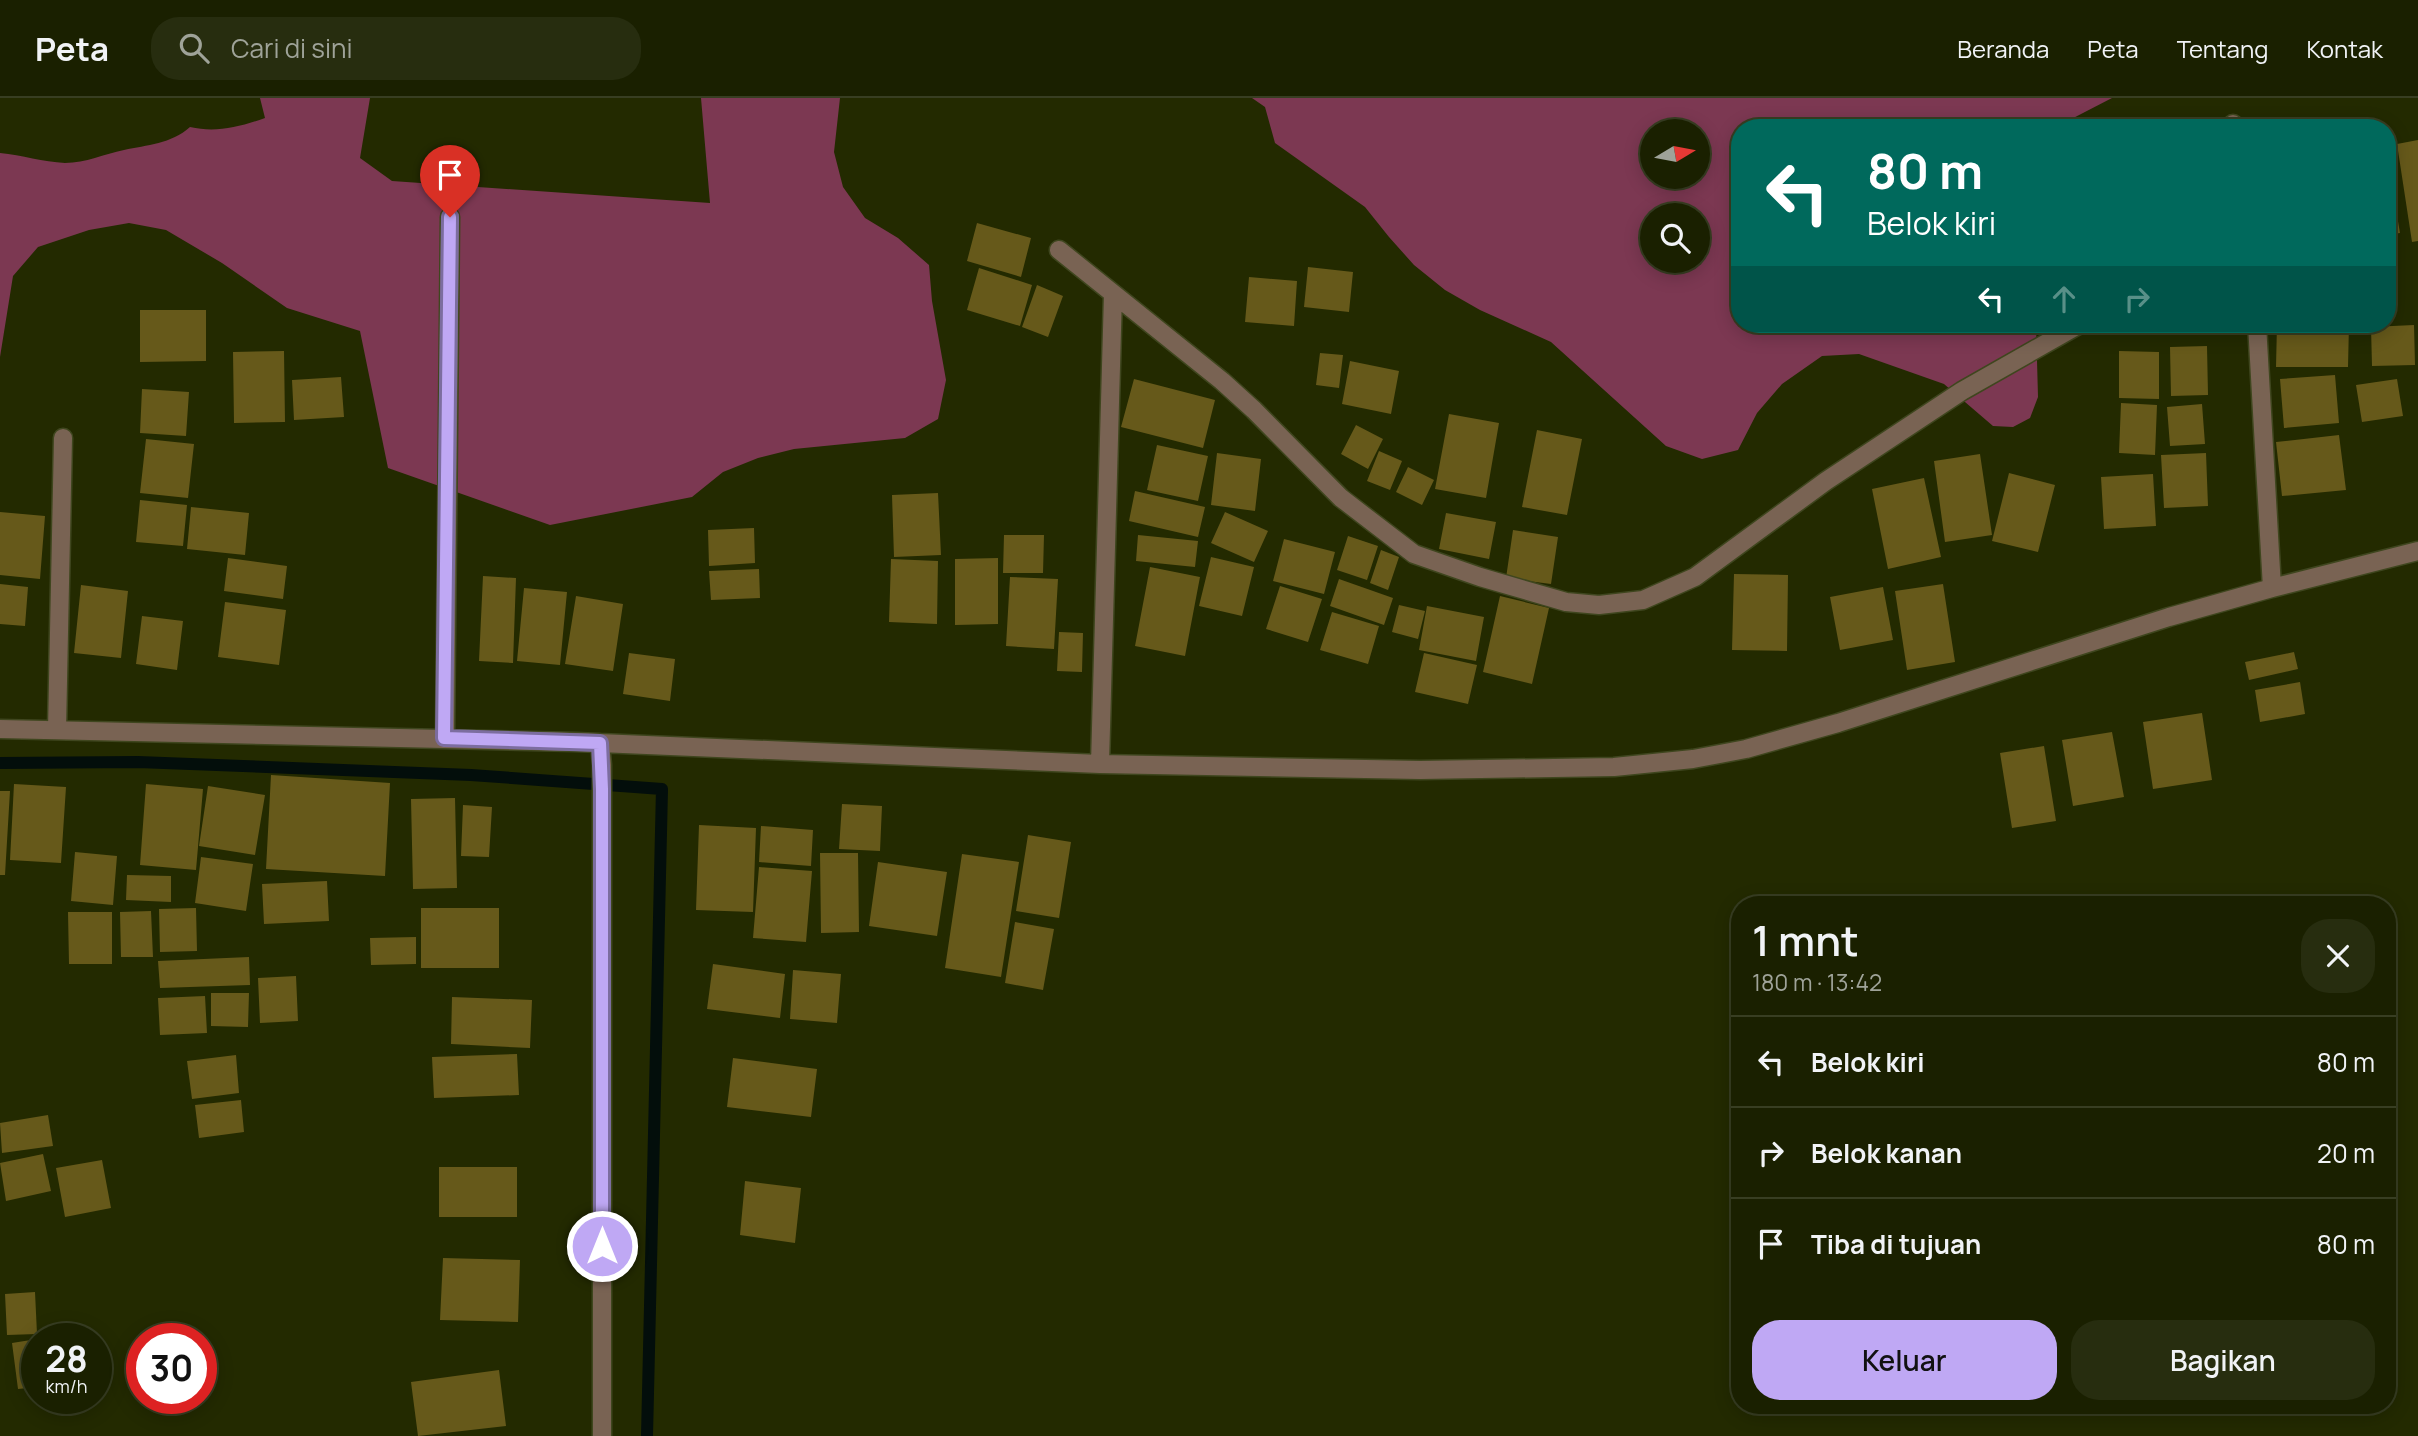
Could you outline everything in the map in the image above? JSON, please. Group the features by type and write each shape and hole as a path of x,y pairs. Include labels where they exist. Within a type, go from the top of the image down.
{"street":[{"path":"444,738 450,217"},
{"path":"1059,250 1222,381 1341,498 1414,554 1566,602 1599,605 1643,600 1695,577 1826,481 1962,391 2064,333"},
{"path":"1100,764 1113,294"},
{"path":"2258,333 2272,588"},
{"path":"57,730 64,438"},
{"path":"0,729 444,738 1100,764 1420,770 1614,767 1746,749 1838,723 2169,617 2418,551"},
{"path":"600,743 602,1436"}],"shaded area":[{"path":"260,98 370,98 360,158 392,181 710,203 701,98 840,98 834,152 843,187 865,218 898,238 929,265 932,301 946,380 938,419 905,438 794,449 758,458 723,472 692,497 550,525 388,468 360,331 287,308 222,263 166,230 129,223 89,230 38,247 13,276 0,357 0,153 65,163 80,162 167,140 190,127 228,128 265,118"},
{"path":"1252,98 2112,98 2071,119 1731,119 1731,333 2036,333 2038,397 2030,418 2013,427 1993,426 1944,384 1859,354 1822,356 1782,384 1757,413 1738,450 1702,459 1666,446 1551,342 1480,310 1445,290 1414,265 1365,207 1275,143 1265,107"}],"building":[{"path":"2418,140 2418,241 2412,242 2397,144"},
{"path":"2396,210 2400,233 2396,234"},
{"path":"977,223 1031,238 1021,277 967,261"},
{"path":"1308,267 1353,272 1349,312 1304,307"},
{"path":"979,268 1032,285 1020,326 967,310"},
{"path":"1249,277 1297,281 1294,326 1245,322"},
{"path":"1037,285 1063,296 1048,337 1022,327"},
{"path":"140,310 206,310 206,361 140,362"},
{"path":"2414,325 2415,365 2372,366 2371,333 2396,333 2396,326"},
{"path":"2277,333 2349,333 2348,367 2276,367"},
{"path":"2207,346 2208,395 2171,396 2170,347"},
{"path":"284,351 285,422 234,423 233,352"},
{"path":"2119,351 2159,352 2159,399 2119,398"},
{"path":"1320,353 1343,355 1339,388 1316,385"},
{"path":"1350,361 1399,371 1391,414 1342,404"},
{"path":"2335,375 2339,423 2284,428 2280,379"},
{"path":"341,377 344,417 294,420 292,380"},
{"path":"1134,379 1215,400 1203,448 1121,427"},
{"path":"2397,379 2403,416 2362,422 2356,385"},
{"path":"142,389 189,392 186,436 140,433"},
{"path":"2121,403 2157,405 2155,455 2119,453"},
{"path":"2202,404 2205,444 2170,446 2167,407"},
{"path":"1449,414 1499,423 1486,498 1435,489"},
{"path":"1356,425 1383,439 1368,469 1341,454"},
{"path":"1537,430 1582,439 1567,515 1522,507"},
{"path":"2339,435 2346,490 2282,496 2276,442"},
{"path":"146,439 194,444 188,498 140,493"},
{"path":"1157,445 1208,456 1198,501 1147,490"},
{"path":"1379,451 1402,461 1390,490 1367,481"},
{"path":"1217,453 1261,459 1255,511 1211,505"},
{"path":"2206,453 2208,506 2164,508 2161,455"},
{"path":"1980,454 1992,535 1945,542 1934,461"},
{"path":"1408,467 1434,480 1422,505 1396,492"},
{"path":"2009,473 2055,485 2038,552 1992,541"},
{"path":"2153,474 2156,526 2104,529 2101,477"},
{"path":"1924,478 1941,557 1888,569 1872,489"},
{"path":"1135,491 1205,507 1198,537 1129,521"},
{"path":"938,493 941,555 894,557 892,495"},
{"path":"140,500 187,505 183,546 136,542"},
{"path":"191,507 249,513 245,555 187,549"},
{"path":"0,512 45,516 40,579 0,575"},
{"path":"1225,512 1268,531 1254,562 1211,543"},
{"path":"1446,513 1496,522 1489,559 1439,549"},
{"path":"754,528 755,563 709,566 708,530"},
{"path":"1513,530 1558,537 1551,584 1506,578"},
{"path":"1004,535 1044,535 1043,573 1003,573"},
{"path":"1138,535 1198,541 1195,567 1136,561"},
{"path":"1348,536 1378,546 1367,580 1337,570"},
{"path":"1284,539 1335,552 1324,594 1273,581"},
{"path":"1381,550 1399,557 1388,590 1370,583"},
{"path":"1211,557 1254,567 1242,616 1199,606"},
{"path":"228,558 287,566 283,599 224,591"},
{"path":"998,558 998,624 955,625 955,559"},
{"path":"891,559 938,561 937,624 889,622"},
{"path":"1150,567 1200,577 1185,656 1135,646"},
{"path":"759,569 760,598 711,600 709,571"},
{"path":"1734,574 1788,575 1787,651 1732,650"},
{"path":"483,576 516,578 513,663 479,661"},
{"path":"1010,577 1058,579 1054,649 1006,646"},
{"path":"1339,579 1393,598 1384,625 1330,606"},
{"path":"0,584 28,587 25,626 0,624"},
{"path":"1943,584 1955,662 1907,670 1895,591"},
{"path":"81,585 128,591 121,658 74,653"},
{"path":"1280,586 1322,599 1308,642 1266,629"},
{"path":"1883,587 1893,640 1840,650 1830,597"},
{"path":"524,588 567,592 560,665 517,661"},
{"path":"576,596 623,604 613,671 565,664"},
{"path":"1500,596 1549,608 1532,684 1483,672"},
{"path":"225,602 286,610 279,665 218,657"},
{"path":"1399,605 1425,611 1418,639 1392,632"},
{"path":"1427,606 1484,617 1476,661 1419,650"},
{"path":"1332,612 1379,626 1368,664 1320,650"},
{"path":"142,616 183,621 177,670 136,664"},
{"path":"1059,632 1083,633 1082,672 1057,671"},
{"path":"2294,652 2298,669 2249,680 2245,662"},
{"path":"629,653 675,659 670,701 623,694"},
{"path":"1424,653 1477,665 1468,704 1415,692"},
{"path":"2300,682 2305,714 2260,722 2255,690"},
{"path":"2202,713 2212,780 2153,789 2143,722"},
{"path":"2112,732 2124,797 2073,806 2062,740"},
{"path":"2044,746 2056,821 2012,828 2000,753"},
{"path":"271,775 390,783 385,876 266,869"},
{"path":"14,784 66,787 61,863 10,860"},
{"path":"146,784 203,789 196,870 140,865"},
{"path":"208,786 265,795 255,855 199,846"},
{"path":"0,791 10,791 5,875 0,875"},
{"path":"455,798 457,888 413,889 411,799"},
{"path":"842,804 882,806 880,851 839,849"},
{"path":"463,805 492,807 489,857 461,856"},
{"path":"699,825 756,828 753,912 696,910"},
{"path":"761,826 813,830 811,866 759,862"},
{"path":"1028,835 1071,842 1059,918 1016,911"},
{"path":"75,852 117,856 113,905 71,901"},
{"path":"820,853 858,853 859,932 821,933"},
{"path":"962,854 1019,862 1001,977 945,968"},
{"path":"201,857 253,864 246,911 195,903"},
{"path":"878,862 947,872 937,936 869,926"},
{"path":"759,867 812,871 806,942 753,938"},
{"path":"127,875 171,876 171,902 126,900"},
{"path":"327,881 329,921 264,924 262,884"},
{"path":"196,908 197,951 160,952 159,909"},
{"path":"421,908 499,908 499,968 421,968"},
{"path":"151,911 153,957 121,957 120,912"},
{"path":"68,912 112,912 112,964 69,964"},
{"path":"1015,922 1054,929 1043,990 1005,983"},
{"path":"416,937 416,964 371,965 370,938"},
{"path":"249,957 250,985 160,988 158,961"},
{"path":"713,964 785,974 780,1018 707,1009"},
{"path":"793,970 841,974 837,1023 790,1019"},
{"path":"296,976 298,1021 260,1023 258,978"},
{"path":"211,993 249,993 248,1027 211,1026"},
{"path":"205,996 207,1033 160,1035 158,998"},
{"path":"452,997 532,1000 530,1048 451,1044"},
{"path":"517,1054 519,1095 434,1098 432,1057"},
{"path":"236,1055 239,1093 192,1099 187,1061"},
{"path":"733,1058 817,1069 811,1117 727,1107"},
{"path":"241,1100 244,1132 199,1138 195,1105"},
{"path":"48,1115 53,1146 2,1153 0,1123"},
{"path":"43,1154 51,1191 6,1201 0,1163"},
{"path":"102,1160 111,1208 65,1217 56,1168"},
{"path":"439,1167 517,1167 517,1217 439,1217"},
{"path":"745,1181 801,1188 795,1243 740,1235"},
{"path":"443,1258 520,1260 518,1322 440,1320"},
{"path":"35,1292 36,1323 21,1323 21,1335 7,1335 5,1294"},
{"path":"21,1342 21,1389 18,1389 12,1343"},
{"path":"499,1370 506,1426 418,1436 411,1382"}],"waterway":[{"path":"0,763 138,762 471,775 662,789 647,1436"}],"route":[{"path":"450,217 444,738 600,743 602,1246"}]}
